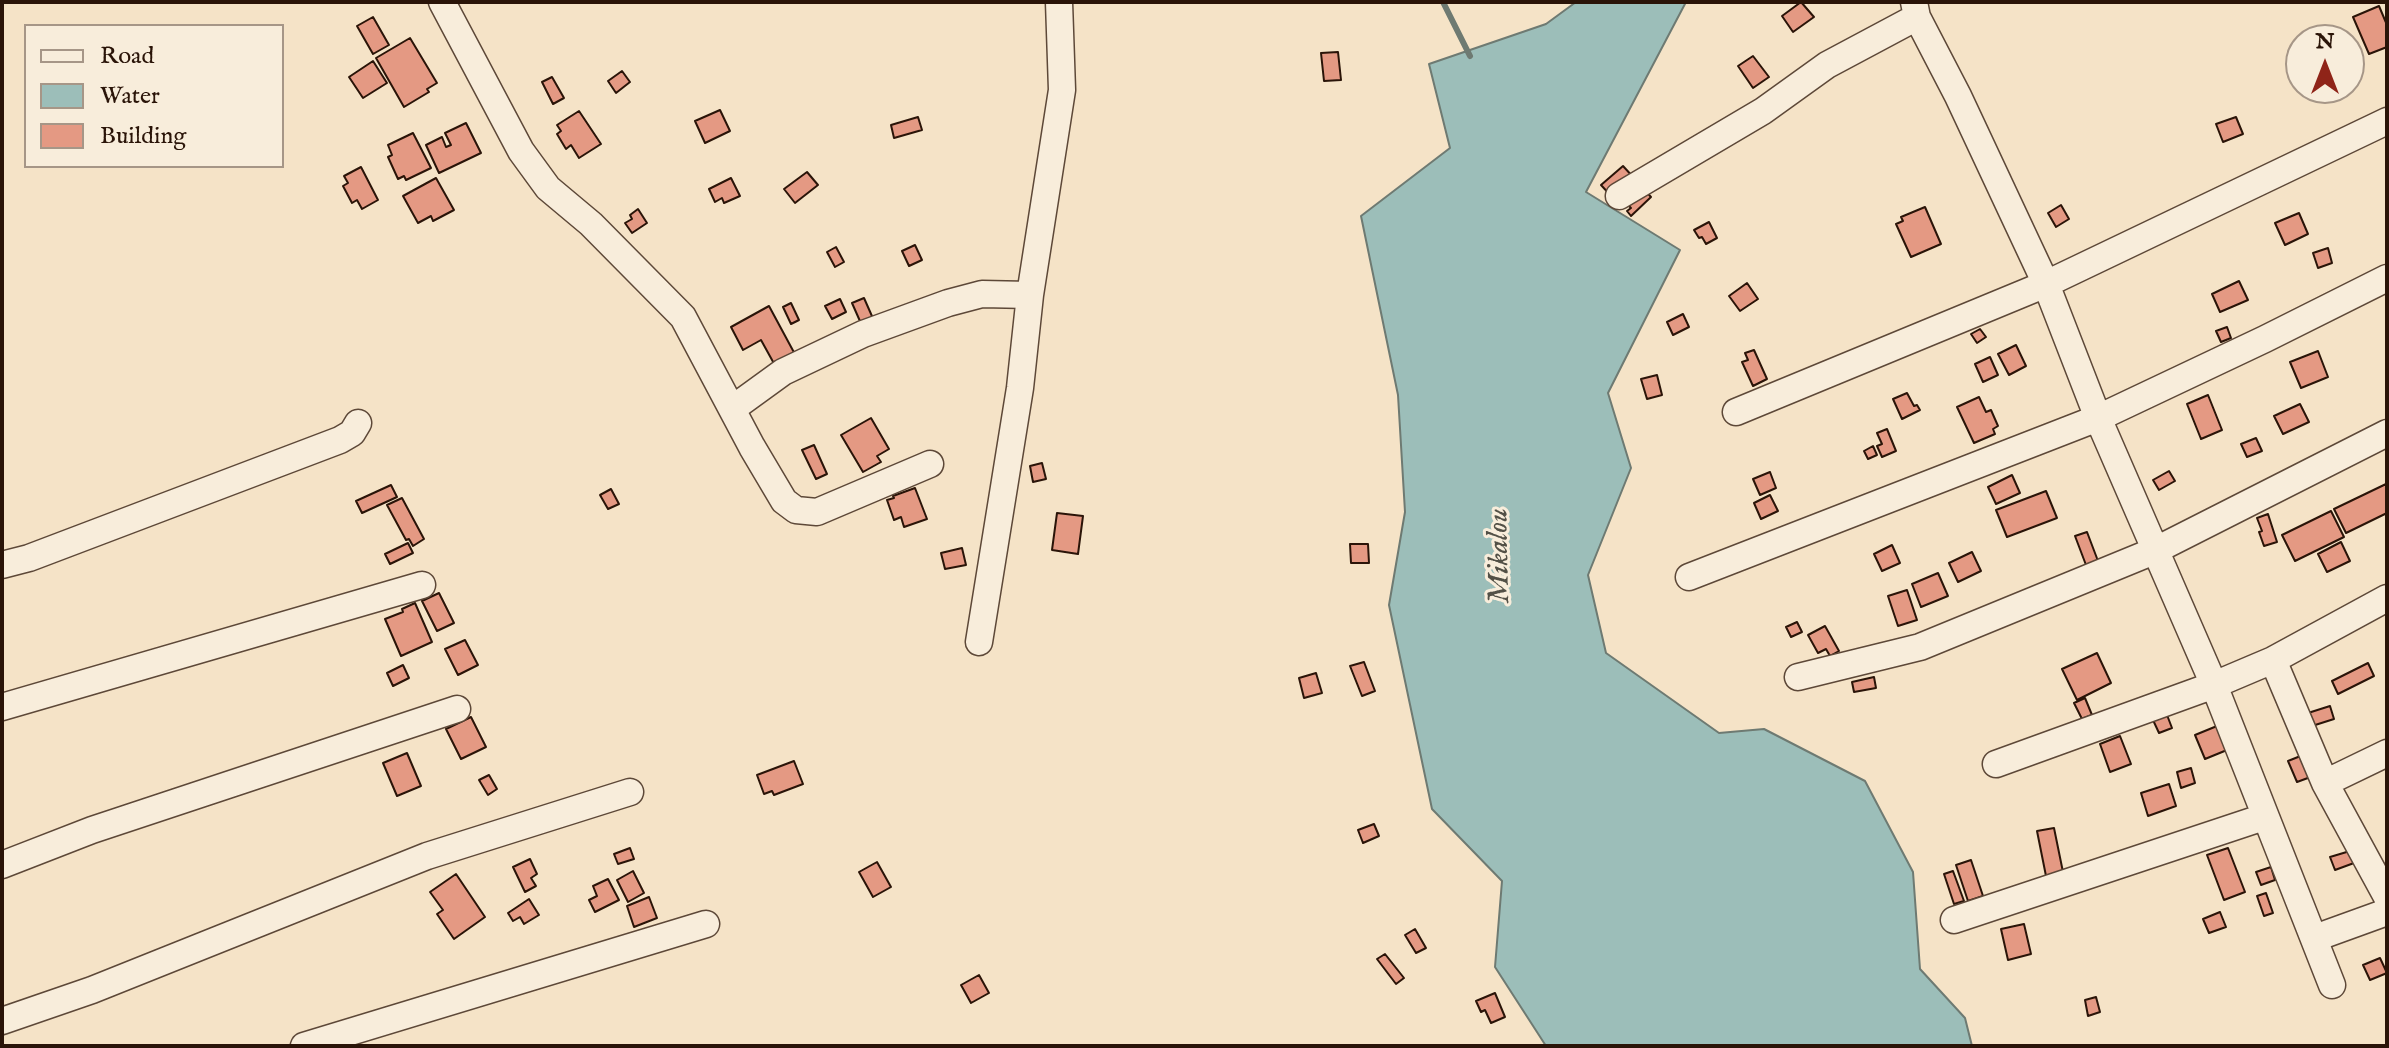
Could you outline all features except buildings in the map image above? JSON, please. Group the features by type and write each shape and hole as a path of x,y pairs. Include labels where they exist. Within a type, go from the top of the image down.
{"street":[{"path":"442,2 521,151 548,188 591,224 683,317 784,501 796,510 817,512 930,464"},
{"path":"979,642 1020,388 1030,295 1062,90 1059,2"},
{"path":"1619,196 1763,111 1827,65 1915,9 2046,284 2098,418 2214,685 2332,985"},
{"path":"1736,412 2046,284 2387,121"},
{"path":"1689,577 2098,418 2387,278"},
{"path":"732,409 783,372 863,334 982,294 1030,295"},
{"path":"2,565 29,558 340,440 352,433 358,423"},
{"path":"1798,677 1920,647 2154,551 2387,433"},
{"path":"2,707 422,585"},
{"path":"1996,764 2214,685 2273,660 2387,598"},
{"path":"2273,660 2325,783 2387,897"},
{"path":"2,865 92,830 457,709"},
{"path":"2325,783 2387,753"},
{"path":"2,1021 92,990 427,856 630,792"},
{"path":"1954,920 2264,817"},
{"path":"2315,938 2387,912"},
{"path":"304,1046 706,924"}],"water":[{"path":"1576,2 1686,2 1586,192 1680,250 1608,393 1631,468 1588,575 1606,653 1719,733 1764,729 1865,781 1913,872 1920,969 1965,1018 1972,1046 1546,1046 1495,967 1502,881 1432,809 1389,605 1405,512 1398,395 1361,216 1450,148 1429,64 1546,24"}],"waterway":[{"name":"Mikalou","path":"1443,2 1470,56"}]}
